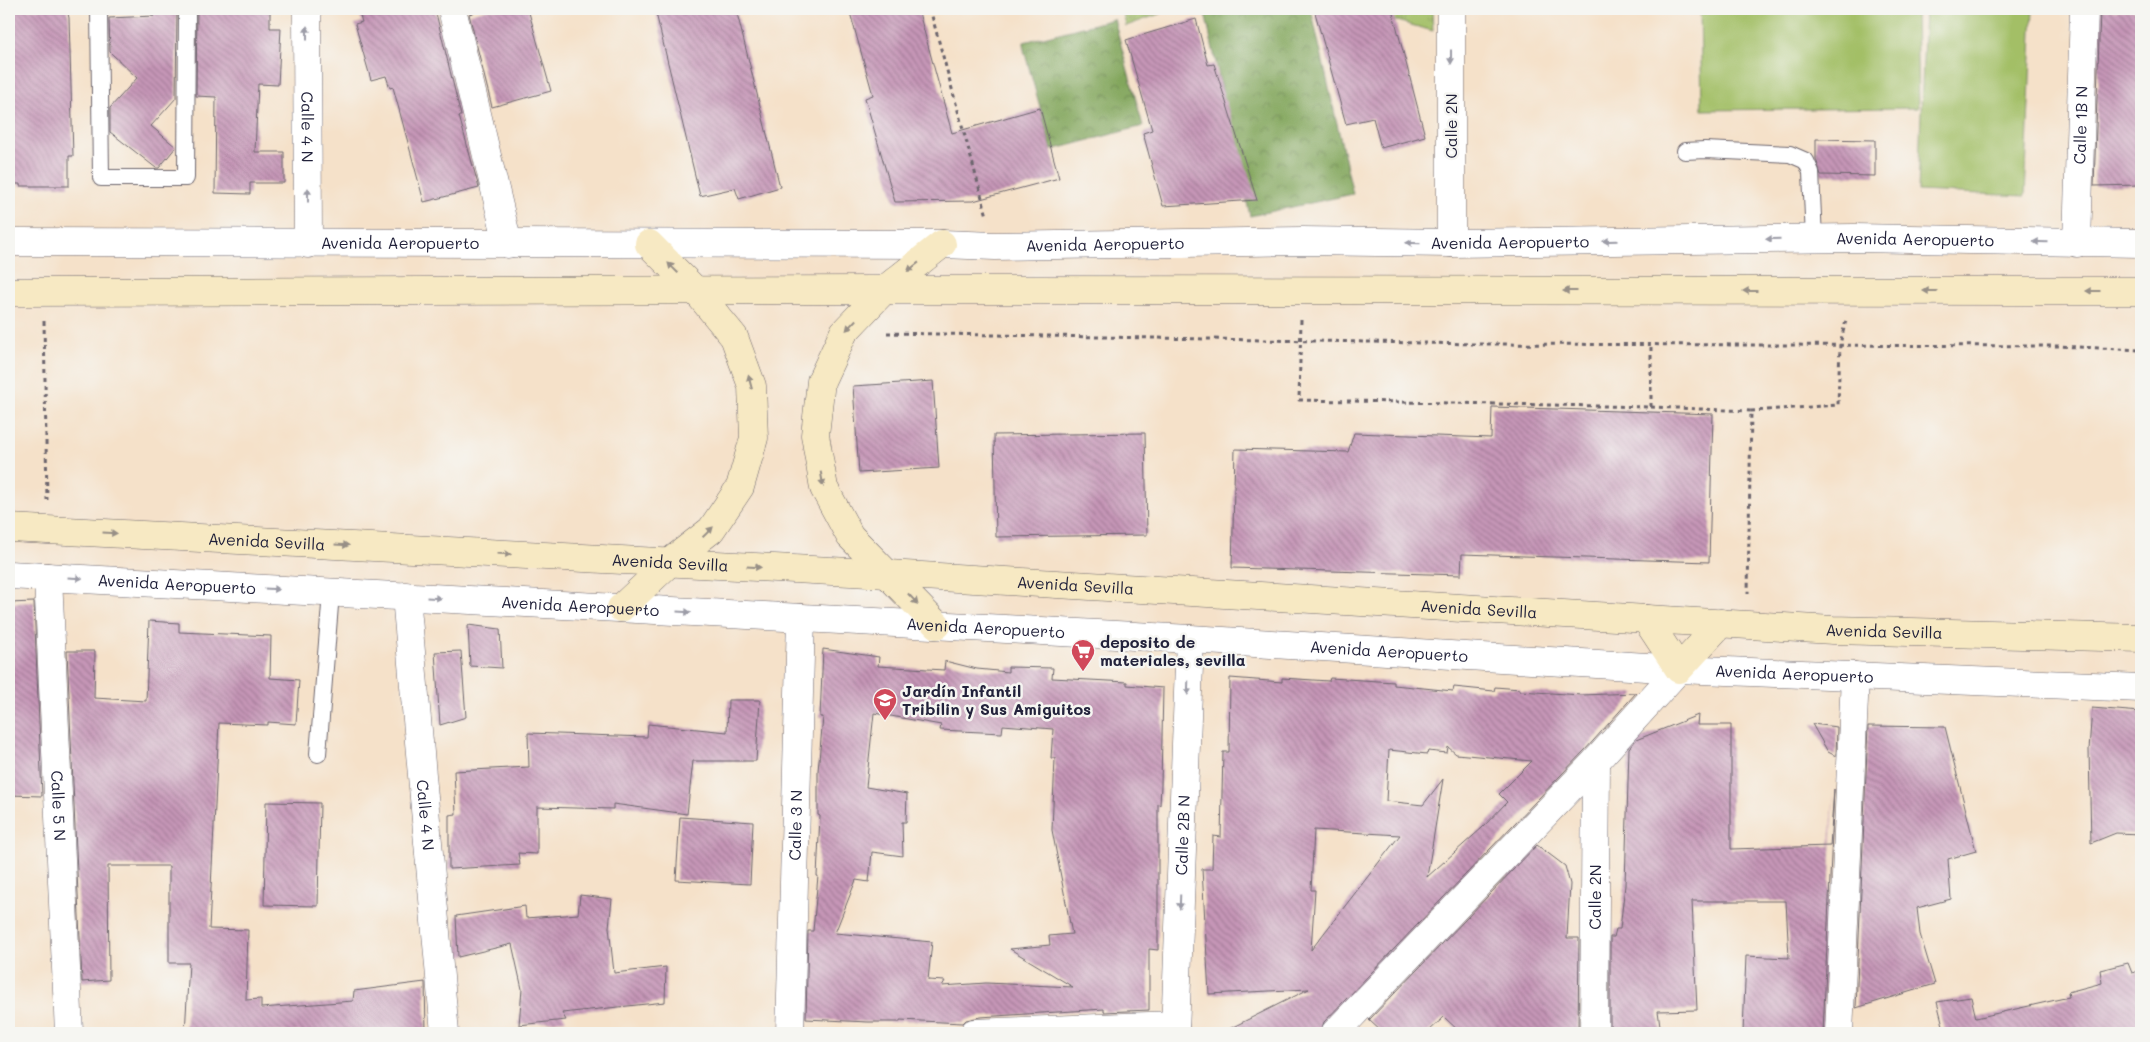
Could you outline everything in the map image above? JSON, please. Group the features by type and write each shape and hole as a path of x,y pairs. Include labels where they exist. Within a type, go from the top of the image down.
{"main road":[{"path":"621,608 670,562 711,530 740,487 754,438 752,386 734,337 697,292 649,244"},
{"path":"937,625 850,536 824,488 814,435 821,381 844,332 884,290 942,244"},
{"path":"9,292 2141,290"},
{"name":"Avenida Sevilla","path":"9,528 888,574 1833,630 2141,638"},
{"path":"1646,619 1679,669 1720,623"}],"street":[{"name":"Calle 4 N","path":"307,9 308,244"},
{"path":"452,9 508,244"},
{"name":"Calle 2N","path":"1451,9 1451,243"},
{"name":"Calle 1B N","path":"2077,242 2084,9"},
{"name":"Avenida Aeropuerto","path":"9,242 942,244 995,246 1814,239 2141,242"},
{"name":"Avenida Aeropuerto","path":"9,574 1190,639 1679,669 2141,688"},
{"name":"Calle 5 N","path":"48,577 69,1033"},
{"name":"Calle 4 N","path":"406,596 445,1033"},
{"name":"Calle 3 N","path":"790,1033 801,618"},
{"name":"Calle 2B N","path":"1175,1029 1190,639"},
{"path":"1335,1033 1596,761 1679,669"},
{"path":"1839,1033 1855,676"},
{"name":"Calle 2N","path":"1594,1033 1596,761"},
{"path":"974,1033 1175,1029"}],"lane":[{"path":"99,9 101,178 186,178 187,9"},
{"path":"1685,151 1705,150 1790,154 1806,161 1811,172 1814,239"},
{"path":"318,754 331,593"}],"path":[{"path":"930,9 995,246"},
{"path":"1302,290 1299,400 1651,407 1751,411 1838,405 1840,344 1854,291"},
{"path":"844,332 1300,341 1651,345 2057,346 2141,350"},
{"path":"44,338 47,530"},
{"path":"1651,345 1651,407"},
{"path":"1748,601 1751,411"}],"green space":[{"path":"1122,9 1173,9 1126,26"},
{"path":"1204,9 1311,9 1353,194 1250,216"},
{"path":"1390,9 1432,9 1433,31 1393,20"},
{"path":"1700,9 1916,9 1918,108 1702,110"},
{"path":"1925,9 2033,9 2025,196 1918,191"},
{"path":"1114,19 1143,126 1052,150 1024,50 1024,42"}],"building":[{"path":"9,9 67,9 69,18 73,156 69,156 69,186 20,186 20,184 9,184"},
{"path":"145,9 177,9 176,98 151,126 176,147 159,168 156,168 110,132 110,108 137,78 110,52 109,18 154,16"},
{"path":"197,9 270,9 270,28 281,28 278,85 258,84 255,152 284,152 284,183 250,183 250,194 215,193 216,97 196,96"},
{"path":"358,9 435,9 461,116 459,116 479,188 424,202 393,87 390,88 386,76 371,80 355,24 362,22"},
{"path":"488,9 528,9 551,91 492,107 469,14"},
{"path":"655,9 736,9 780,187 739,199 735,188 700,196"},
{"path":"849,9 918,9 952,133 1040,108 1059,178 973,201 895,202 865,98 873,95"},
{"path":"1314,9 1392,9 1425,136 1381,148 1373,118 1346,124"},
{"path":"2100,10 2138,10 2141,185 2094,186"},
{"path":"1196,19 1208,65 1214,64 1257,200 1163,206 1143,133 1152,130 1126,40"},
{"path":"1816,139 1875,140 1875,176 1821,175 1816,159"},
{"path":"933,381 939,468 859,473 853,386"},
{"path":"1492,407 1713,414 1709,562 1462,554 1461,575 1232,568 1235,449 1348,452 1354,433 1491,438"},
{"path":"1145,433 1147,535 996,537 994,435"},
{"path":"34,602 42,796 9,795 9,603"},
{"path":"149,621 179,623 179,632 271,636 270,678 299,680 296,724 268,722 268,725 219,723 209,929 248,930 246,1000 261,999 261,1008 353,1001 354,991 425,982 426,1031 185,1033 189,963 169,963 169,866 108,866 109,980 82,982 67,651 95,651 94,698 146,701"},
{"path":"468,625 500,629 502,668 470,666"},
{"path":"823,649 879,657 878,666 944,670 945,661 977,669 1008,672 1008,667 1053,668 1052,678 1127,682 1127,685 1163,688 1160,805 1158,804 1158,950 1149,949 1149,1010 1104,1012 1104,1009 980,1017 966,1020 963,1023 806,1019 808,931 813,931 818,876 820,816 818,815 818,771 823,717 820,717","holes":["874,713 941,725 940,730 1002,733 1003,725 1053,729 1051,758 1055,758 1052,830 1072,934 1049,936 1050,945 1010,949 1073,987 986,983 942,986 945,981 928,980 932,942 835,933 856,880 869,882 872,852 903,856 902,822 906,822 907,794 866,787"]},
{"path":"461,651 466,717 440,725 435,652"},
{"path":"1230,678 1282,682 1282,678 1329,681 1330,678 1394,682 1394,685 1453,691 1454,687 1494,691 1495,687 1520,689 1520,691 1581,695 1636,693 1585,750 1324,1022 1320,1033 1221,1033 1309,989 1209,994 1202,869 1212,869 1213,836 1221,837 1223,752 1229,752","holes":["1448,747 1456,754 1532,761 1499,794 1507,802 1482,828 1427,877 1443,779 1423,805 1386,801 1389,750 1427,754 1428,751 1447,753","1314,830 1400,835 1311,950 1315,890 1311,890"]},
{"path":"728,700 760,700 756,761 693,761 687,814 613,804 613,809 537,807 537,854 518,853 520,865 449,869 449,815 456,814 454,771 529,767 528,733 647,737 648,724 727,732"},
{"path":"2092,708 2141,712 2141,834 2116,833 2091,843 2089,750"},
{"path":"1698,715 1697,725 1731,725 1731,849 1830,846 1834,789 1823,1033 1743,1033 1746,956 1789,958 1786,901 1692,901 1697,1010 1658,1011 1661,1033 1610,1033 1610,937 1614,937 1616,929 1620,929 1625,885 1629,748 1636,740"},
{"path":"1812,724 1837,727 1836,756 1828,752"},
{"path":"1868,726 1945,727 1976,851 1948,859 1951,899 1917,908 1920,934 1935,984 1856,1008"},
{"path":"266,802 320,803 318,906 264,905"},
{"path":"680,817 753,822 750,884 676,880"},
{"path":"1537,845 1565,866 1570,884 1567,938 1579,938 1578,1033 1461,1033 1444,1017 1427,1033 1383,1033 1369,1020"},
{"path":"580,895 612,899 609,927 614,973 666,967 665,1002 562,1013 566,1020 519,1025 522,989 512,944 458,957 456,916 525,906 526,918 578,914"},
{"path":"2128,963 2132,973 2141,970 2141,1033 1945,1033 1937,1002 1971,997 1976,1018 2069,997 2068,992 2102,983 2100,970"}],"place":[{"name":"deposito de materiales, sevilla","path":"1083,672"},
{"name":"Jardín Infantil Tribilin y Sus Amiguitos","path":"885,721"}]}
